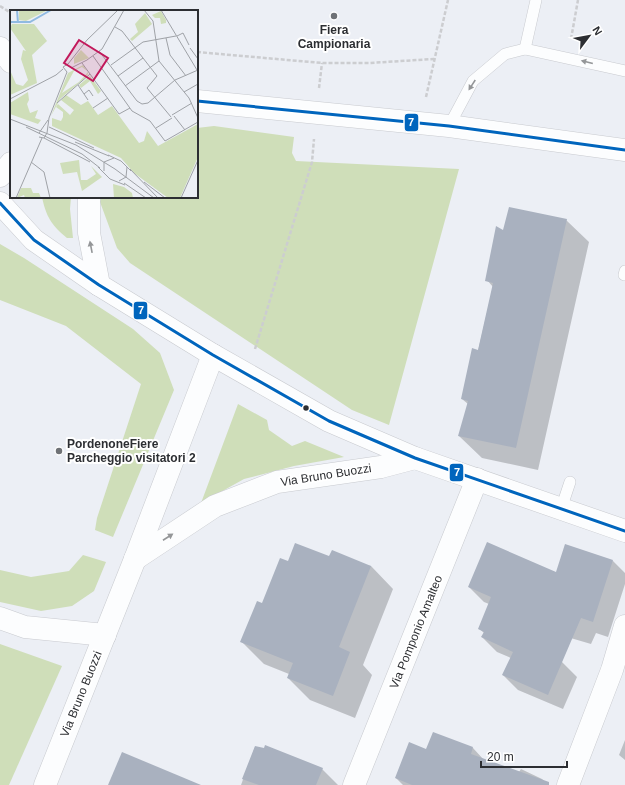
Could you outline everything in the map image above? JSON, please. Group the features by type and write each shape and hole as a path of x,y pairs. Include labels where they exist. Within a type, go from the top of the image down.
{"street":[{"path":"0,48 10,61"},
{"path":"198,101 449,126 625,150"},
{"path":"0,176 10,164"},
{"path":"89,198 89,233 99,285"},
{"path":"0,203 34,240 99,285 213,355 329,421 415,458 625,531"},
{"name":"Via Bruno Buozzi","path":"45,785 136,559 213,355"},
{"name":"Via Bruno Buozzi","path":"136,559 215,506 277,482 381,467 415,458"},
{"name":"Via Pomponio Amalteo","path":"354,785 478,479"},
{"path":"0,618 25,627 105,635"},
{"path":"568,785 612,670 625,626"}],"lane":[{"path":"525,49 536,0"},
{"path":"449,126 473,81 505,54 525,49 568,57 625,71"},
{"path":"561,509 570,482"}],"path":[{"path":"420,123 448,0"},
{"path":"568,57 578,0"},
{"path":"0,6 10,12"},
{"path":"198,52 322,63 369,63 434,60"},
{"path":"247,374 312,162 315,113 322,63"}],"green space":[{"path":"214,126 294,137 292,153 296,161 459,169 389,425 352,410 130,263 117,248 100,202 101,198 198,198 198,128"},
{"path":"42,198 71,198 70,209 73,238 67,238 57,229 45,210"},
{"path":"0,244 133,329 160,353 174,390 113,537 95,530 97,518 141,384 66,326 0,300"},
{"path":"238,404 267,420 269,430 292,446 305,441 344,457 294,466 244,479 201,503"},
{"path":"83,555 106,562 94,591 72,606 41,611 0,602 0,570 31,577 69,571"},
{"path":"0,644 62,666 9,785 0,785"}],"building":[{"path":"509,207 567,219 516,448 458,436 468,401 461,399 472,348 478,350 493,283 485,281 496,226 503,230"},
{"path":"487,542 556,572 565,544 613,560 593,622 581,618 548,695 502,675 513,652 481,637 484,632 478,629 491,597 468,587"},
{"path":"295,543 329,556 332,550 371,566 339,647 350,652 333,696 287,678 293,663 240,642 257,601 262,603 280,558 288,561"},
{"path":"433,732 473,747 471,754 549,782 549,785 412,785 395,778 409,742 426,749"},
{"path":"265,745 323,768 316,785 259,785 242,779 255,746 264,748"},
{"path":"122,752 201,785 108,785"}],"transit line":[{"name":"7","path":"198,101 449,126 625,150"},
{"name":"7","path":"0,203 34,240 99,285 213,355 329,421 415,458 625,531"}],"place":[{"name":"Fiera Campionaria","path":"334,16"},
{"name":"PordenoneFiere Parcheggio visitatori 2","path":"59,451"}]}
